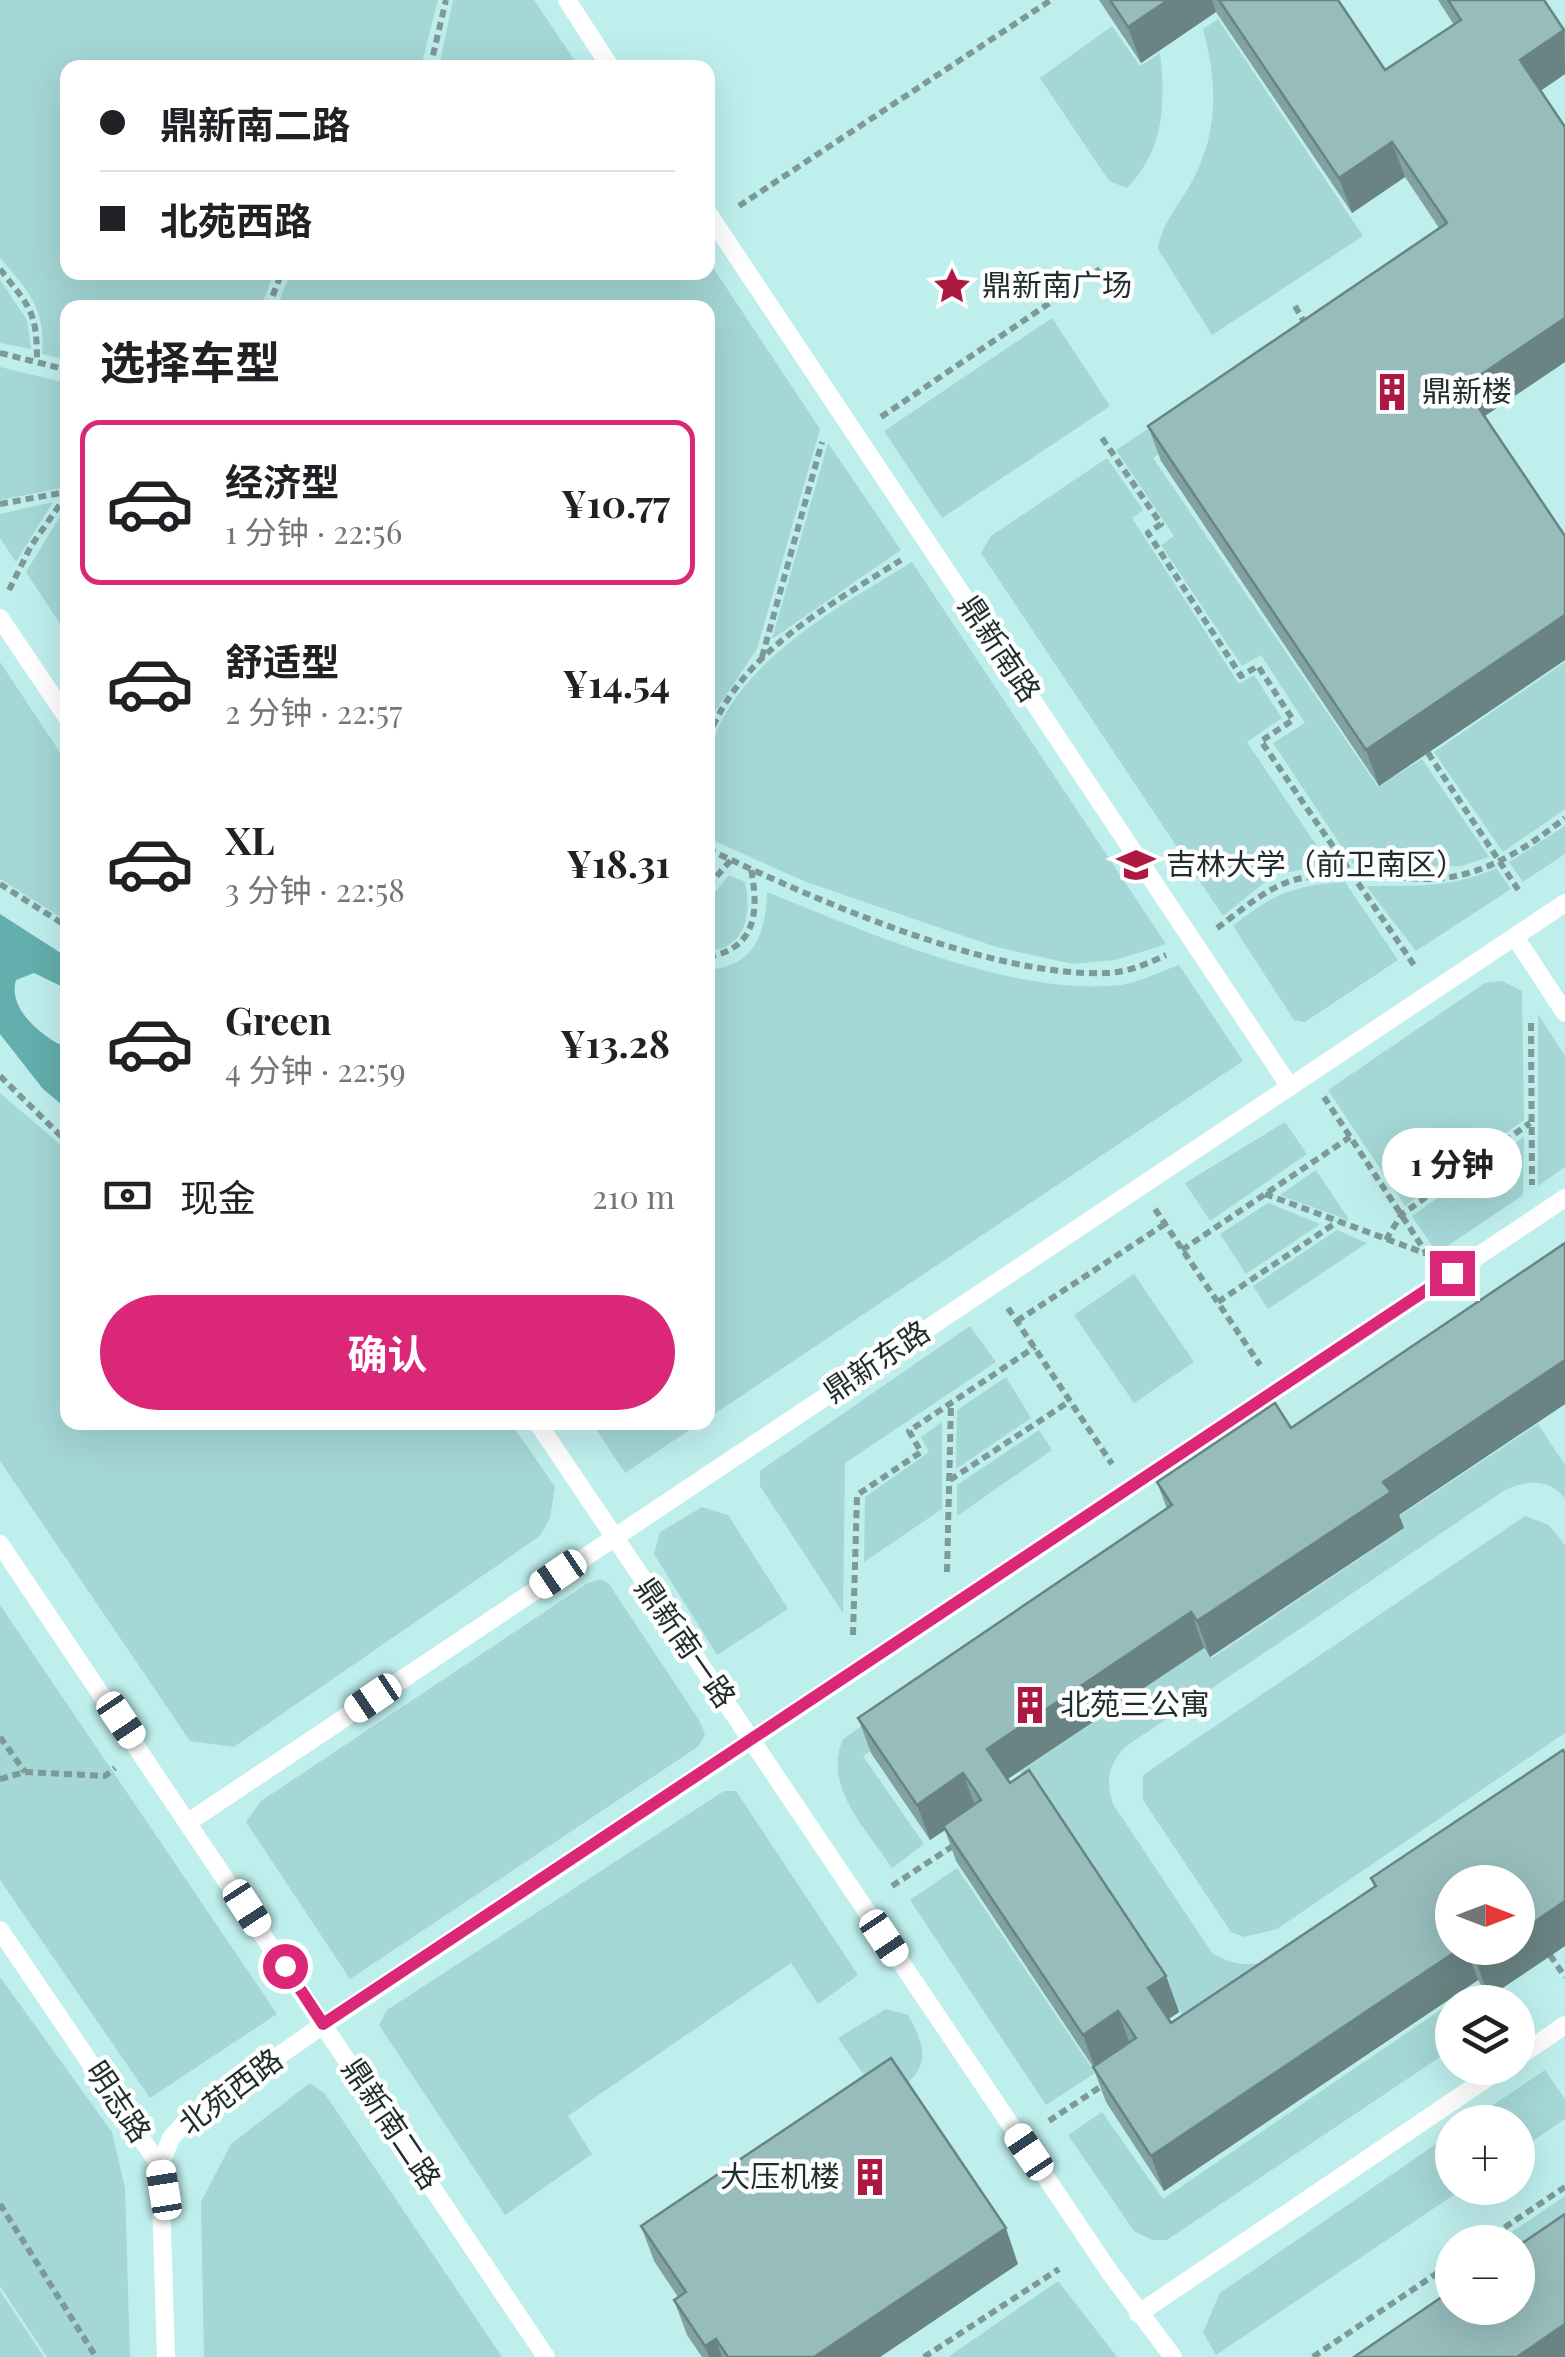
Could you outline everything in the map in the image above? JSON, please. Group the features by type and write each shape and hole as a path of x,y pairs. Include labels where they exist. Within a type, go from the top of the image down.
{"lane":[{"path":"566,0 606,60"},
{"name":"鼎新南路","path":"715,223 1290,1086"},
{"path":"0,618 60,707"},
{"name":"鼎新东路","path":"190,1821 1565,904"},
{"path":"1515,937 1565,1013"},
{"name":"北苑西路","path":"160,2166 171,2138 188,2118 323,2024 1565,1198"},
{"name":"鼎新南一路","path":"542,1430 1138,2314 1173,2357"},
{"name":"鼎新南二路","path":"0,1544 190,1821 546,2357"},
{"name":"明志路","path":"0,1930 160,2166 166,2357"},
{"path":"1535,2045 1565,2025"},
{"path":"1138,2314 1477,2085"}],"path":[{"path":"432,60 446,0"},
{"path":"715,214 1051,0"},
{"path":"0,269 30,305 37,332 37,362"},
{"path":"855,435 1100,270"},
{"path":"1294,306 1313,337"},
{"path":"0,353 60,368"},
{"path":"762,658 835,404"},
{"path":"1102,438 1160,524 1148,532 1241,676 1258,666 1293,720 1262,741 1414,964"},
{"path":"0,504 60,493"},
{"path":"12,583 30,546 60,503"},
{"path":"715,721 762,658 825,608 908,556 934,552"},
{"path":"1428,752 1521,894"},
{"path":"1220,926 1272,888 1300,878 1432,880 1473,873 1565,818"},
{"path":"715,852 840,907 1003,961 1072,973 1112,973 1175,952"},
{"path":"715,878 731,860"},
{"path":"715,954 744,942 752,928 756,904 750,869"},
{"path":"0,884 60,921"},
{"path":"1531,1005 1532,1192"},
{"path":"0,1076 60,1136"},
{"path":"1265,1194 1428,1255 1324,1096"},
{"path":"1386,1240 1401,1214 1532,1122"},
{"path":"1182,1250 1350,1137"},
{"path":"1152,1205 1261,1366"},
{"path":"1218,1302 1338,1221"},
{"path":"1017,1321 1165,1224"},
{"path":"1005,1303 1113,1464"},
{"path":"853,1638 857,1494 921,1452 908,1431 1035,1348"},
{"path":"949,1480 1070,1401"},
{"path":"947,1575 951,1403"},
{"path":"0,1737 24,1772"},
{"path":"0,1779 24,1772 105,1776"},
{"path":"892,1886 971,1834"},
{"path":"1550,1955 1565,1977"},
{"path":"1049,2122 1110,2080"},
{"path":"1509,2225 1565,2188"},
{"path":"0,2204 96,2357"},
{"path":"924,2357 1059,2268"},
{"path":"1313,2357 1435,2274"}],"shaded area":[{"name":"吉林大学（前卫南区）","path":"0,0 1565,0 1565,2357 0,2357"},
{"path":"0,0 438,0 423,60 60,60 60,280 271,280 264,300 60,300 60,358 42,354 38,312 0,258"},
{"path":"453,0 534,0 574,60 440,60"},
{"path":"1218,19 1363,236 1212,335 1158,249 1166,225 1199,168 1211,129 1213,90 1203,29"},
{"path":"1112,26 1140,66 1160,53 1162,72 1162,108 1155,142 1149,158 1127,188 1109,181 1040,78"},
{"path":"715,271 820,429 757,649 715,712 715,300 280,300 287,280 715,280"},
{"path":"0,280 27,320 31,349 0,343"},
{"path":"1052,318 1110,406 942,518 884,431"},
{"path":"0,367 60,381 60,488 0,500"},
{"path":"1222,380 1237,403 1153,458 1378,787 1422,759 1489,857 1462,866 1356,868 1273,743 1305,723 1261,655 1242,666 1161,545 1174,536 1116,450"},
{"path":"828,443 901,550 772,639"},
{"path":"1107,458 1143,510 1132,518 1239,684 1254,675 1282,718 1247,742 1329,864 1274,875 1223,916 981,553 991,536"},
{"path":"53,502 16,562 0,538 0,514"},
{"path":"60,516 60,623 26,572"},
{"path":"912,562 1166,944 1116,960 1073,964 996,947 806,882 715,841 715,738 722,720 765,665 852,599"},
{"path":"0,662 60,752 60,917 0,879"},
{"path":"1565,662 1565,809 1503,852 1434,752"},
{"path":"1565,826 1565,854 1523,882 1509,862"},
{"path":"1496,868 1511,889 1416,951 1366,886 1449,882"},
{"path":"729,875 745,882 748,905 738,936 731,944 715,950 715,892"},
{"path":"1345,882 1398,960 1305,1022 1294,1020 1233,926 1285,893"},
{"path":"767,892 941,958 1034,981 1079,986 1121,985 1179,965 1243,1061 715,1413 715,969 747,955 764,921"},
{"path":"0,914 60,953 60,986 34,973 16,980 15,991 22,1012 60,1044 60,1103 43,1089 0,1034"},
{"path":"1502,981 1522,991 1524,1120 1405,1206 1328,1090 1485,983"},
{"path":"1538,1014 1565,1056 1565,1167 1538,1186"},
{"path":"0,1093 60,1144 60,1430 516,1430 555,1487 550,1518 540,1536 234,1747 190,1741 0,1461"},
{"path":"1285,1122 1307,1154 1210,1221 1185,1183"},
{"path":"1524,1137 1523,1195 1437,1253 1412,1216"},
{"path":"1316,1170 1350,1221 1280,1195"},
{"path":"1268,1203 1320,1224 1246,1274 1220,1234"},
{"path":"1337,1230 1367,1243 1268,1309 1253,1286"},
{"path":"1134,1274 1194,1362 1134,1403 1074,1315"},
{"path":"970,1326 996,1362 845,1463 843,1613 760,1486 760,1471"},
{"path":"1006,1377 1031,1418 956,1469 957,1410"},
{"path":"942,1422 942,1509 864,1562 865,1497 929,1452 921,1437"},
{"path":"1538,1424 1565,1465 1565,1498 1545,1484 1522,1484 1505,1490 1125,1747 1111,1767 1109,1787 1113,1804 1212,1953 1240,1964 1269,1961 1202,2044 1020,1772 1203,1649 1212,1658 1404,1529 1398,1517"},
{"path":"597,1430 690,1430 625,1473"},
{"path":"1039,1430 1052,1450 957,1516 957,1485"},
{"path":"702,1507 728,1515 788,1609 717,1655 654,1554 660,1532"},
{"path":"1525,1516 1549,1525 1565,1545 1565,1733 1277,1929 1244,1937 1231,1932 1143,1800 1143,1775"},
{"path":"1164,1517 1179,1540 863,1756 924,1844 892,1868 843,1791 838,1757 843,1739"},
{"path":"601,1579 609,1584 699,1720 705,1734 699,1746 350,1979 246,1822 261,1801 588,1583"},
{"path":"0,1605 277,2014 150,2098 0,1880"},
{"path":"724,1791 736,1791 858,1975 818,2004 791,1963 568,2116 592,2154 505,2215 379,2025 387,2010"},
{"path":"957,1868 1095,2073 1046,2105 910,1900"},
{"path":"0,1977 112,2132 125,2188 130,2357 47,2357 0,2286"},
{"path":"886,2009 908,2015 922,2056 915,2075 883,2102 838,2038"},
{"path":"1435,2014 1435,2060 1167,2240 1152,2240 1134,2231 1068,2135 1102,2112 1163,2199"},
{"path":"1545,2070 1565,2099 1565,2119 1535,2139 1535,2105 1493,2105 1523,2085 1535,2085 1535,2077"},
{"path":"310,2083 325,2094 502,2357 204,2357 201,2202 231,2144"},
{"path":"1435,2145 1435,2205 1439,2205 1216,2355 1203,2332 1220,2293"},
{"path":"1565,2196 1565,2253 1535,2273 1535,2225 1522,2225"},
{"path":"1058,2281 1117,2357 948,2357"},
{"path":"0,2291 44,2357 0,2357"}],"building":[{"path":"1110,0 1168,0 1128,27"},
{"name":"鼎新楼","path":"1219,0 1338,0 1385,70 1461,20 1448,0 1544,0 1564,30 1520,60 1565,127 1565,318 1464,386 1565,536 1565,615 1366,750 1148,426 1447,223 1392,142 1339,178"},
{"name":"北苑三公寓","path":"1565,1243 1565,1360 1383,1482 1391,1492 1197,1621 1191,1612 987,1749 1010,1783 1029,1770 1166,1976 1148,1988 1171,2023 1376,1886 1371,1878 1563,1750 1565,1901 1535,1921 1535,1865 1435,1865 1436,1965 1151,2156 1093,2067 1136,2038 1118,2011 1083,2035 943,1826 981,1800 974,1789 963,1773 917,1805 858,1718 1172,1505 1157,1482 1275,1403 1291,1428"},
{"name":"大压机楼","path":"891,2058 1006,2228 814,2357 728,2357 716,2339 705,2346 674,2300 686,2292 641,2226"},
{"path":"1565,2214 1565,2324 1517,2357 1354,2357 1435,2302 1435,2325 1535,2325 1535,2234"}],"place":[{"name":"鼎新南广场","path":"952,286"},
{"name":"鼎新楼","path":"1392,392"},
{"name":"吉林大学（前卫南区）","path":"1136,865"},
{"name":"北苑三公寓","path":"1030,1705"},
{"name":"大压机楼","path":"870,2177"}],"route":[{"path":"285,1966 323,2024 1452,1273"}]}
